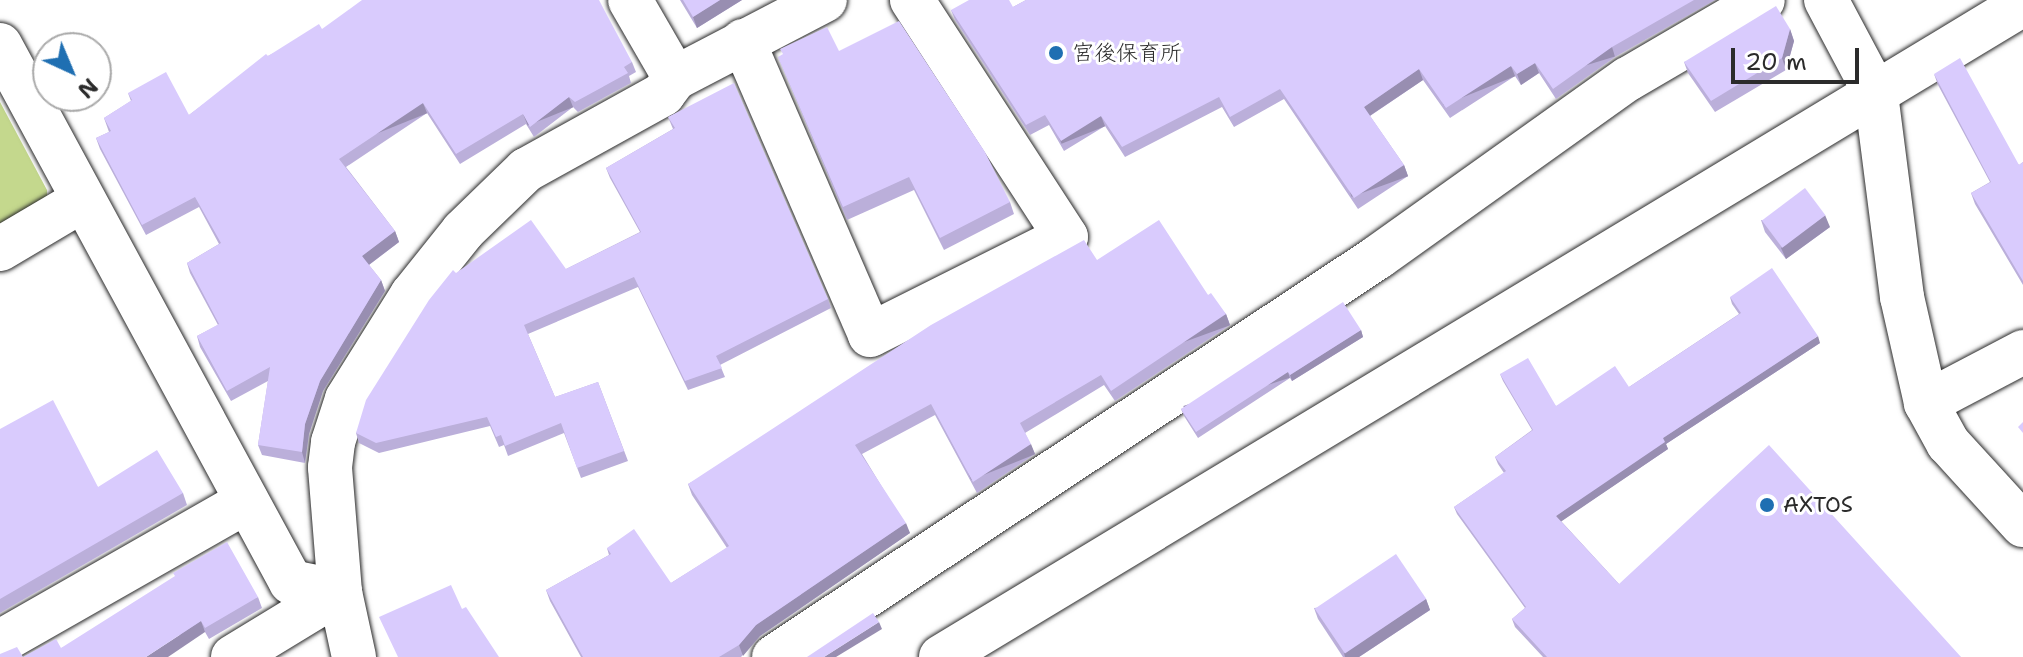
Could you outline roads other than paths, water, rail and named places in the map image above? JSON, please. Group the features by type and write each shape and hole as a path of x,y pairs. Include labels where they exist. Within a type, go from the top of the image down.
{"street":[{"path":"630,0 675,78"},
{"path":"354,657 340,592 330,467 333,442 347,399 378,346 436,262 526,170 663,94 675,78 825,0"},
{"path":"743,41 870,335 1066,237 912,0"},
{"path":"774,657 1378,257 1628,79 1763,0"},
{"path":"1826,0 1876,94 1902,297 1926,403 1948,443 2023,525"},
{"path":"941,657 2023,4"},
{"path":"0,45 291,582 340,592"},
{"path":"0,249 83,200"},
{"path":"1926,403 2023,352"},
{"path":"0,642 247,501"},
{"path":"233,657 340,592"}],"place":[{"name":"宮後保育所","path":"1056,53"},
{"name":"AXTOS","path":"1767,505"}]}
